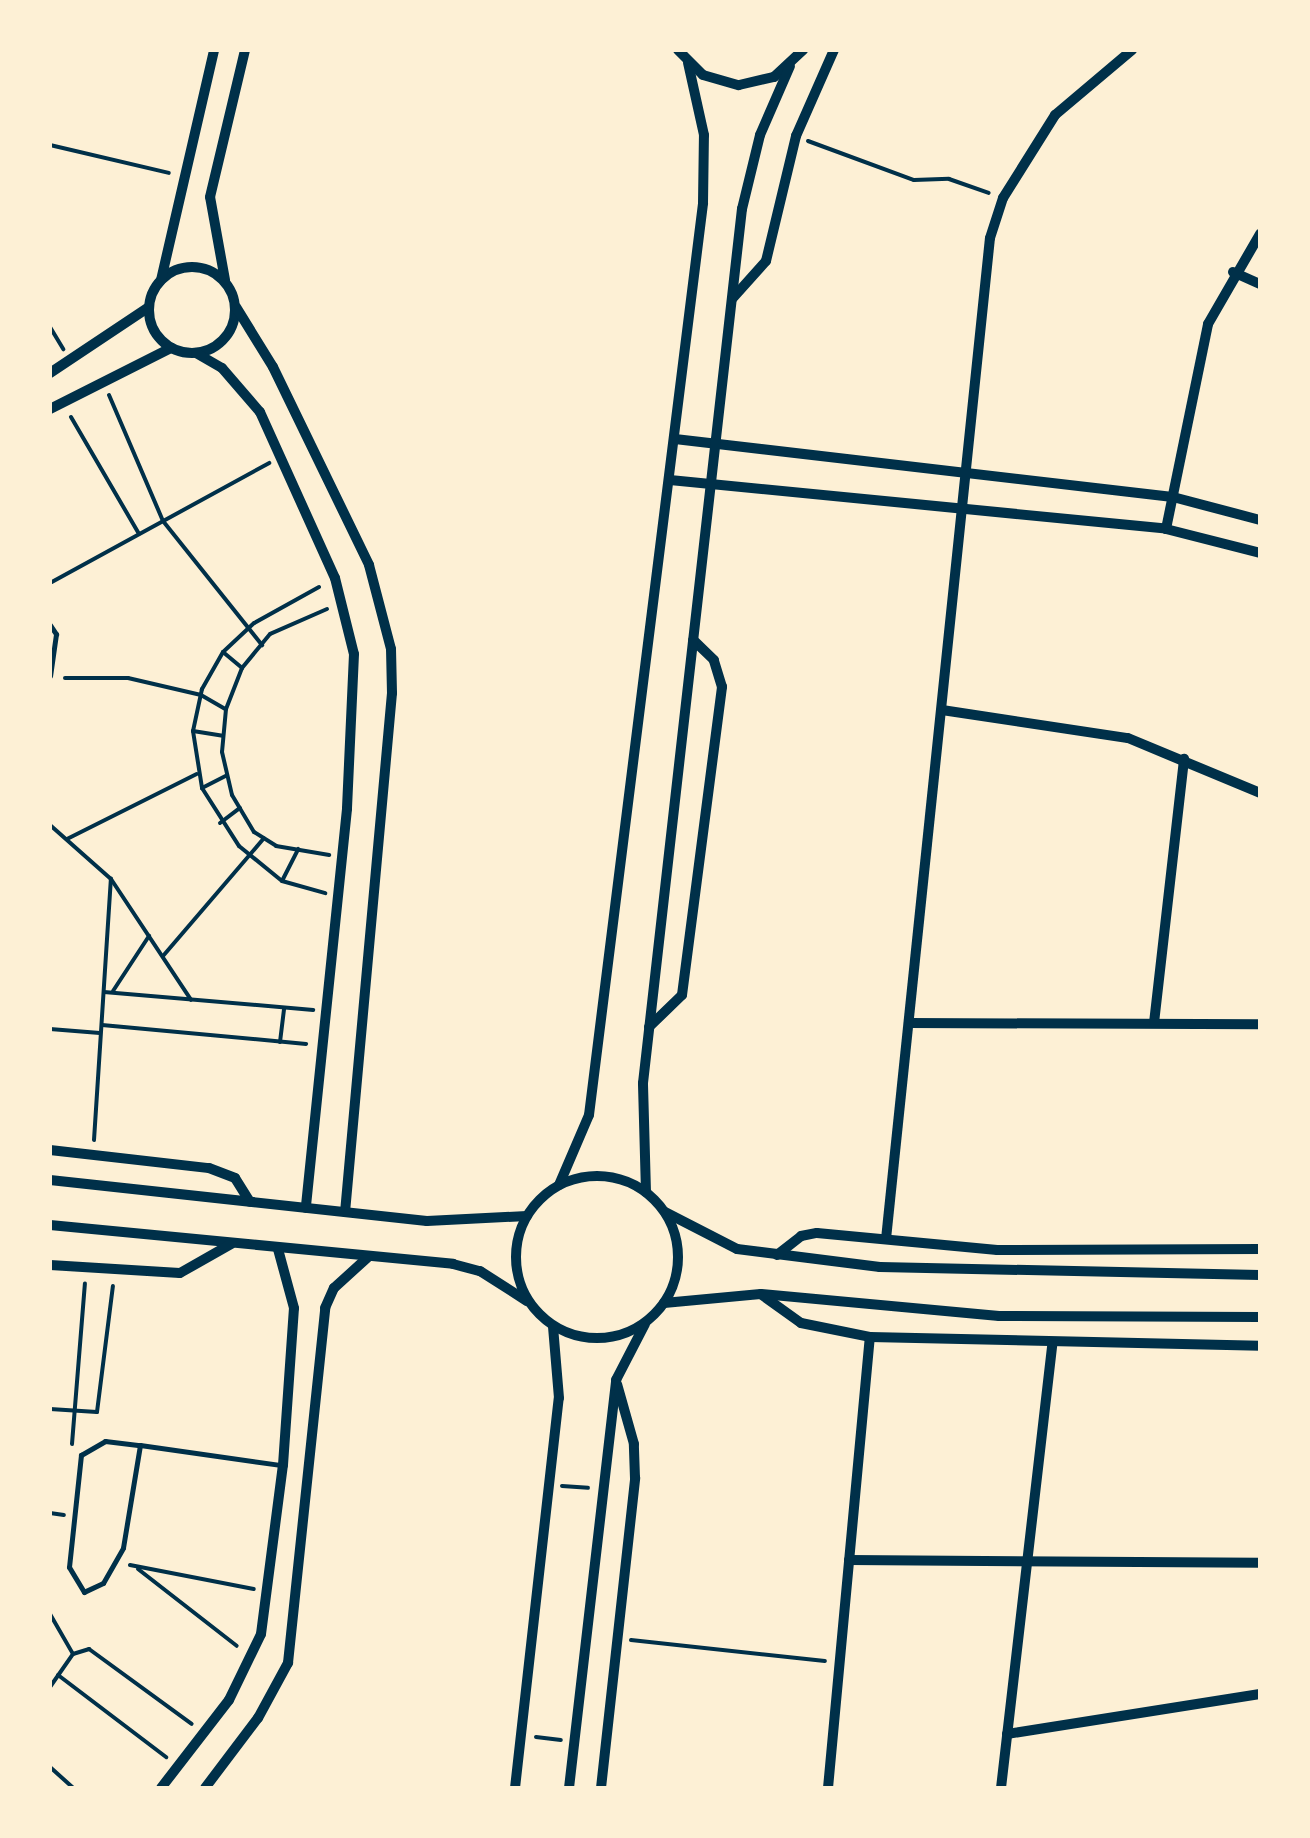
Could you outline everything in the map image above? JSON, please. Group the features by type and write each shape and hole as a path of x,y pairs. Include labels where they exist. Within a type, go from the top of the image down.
{"street":[{"path":"50,373 149,307 161,280 214,50"},
{"path":"245,50 210,197 225,281 273,367 370,565 390,649 392,694 345,1212"},
{"path":"528,1302 515,1250 528,1216 559,1185 588,1115 675,439 704,172 700,108 688,64 678,50"},
{"path":"646,1192 641,1120 649,1027 732,299 750,171 790,66 802,50"},
{"path":"732,299 766,262 796,136 834,50"},
{"path":"886,1238 963,508 982,283 1003,198 1054,115 1132,50"},
{"path":"688,64 738,85 790,66"},
{"path":"1166,529 1208,324 1233,272 1260,234"},
{"path":"161,280 186,267 225,281"},
{"path":"1233,272 1260,284"},
{"path":"196,353 221,343 236,306"},
{"path":"149,307 154,330 171,348 196,353 244,388 282,456 343,602 357,692 306,1208"},
{"path":"50,410 171,348"},
{"path":"675,439 1173,496 1260,520"},
{"path":"670,480 1166,529 1260,553"},
{"path":"649,1027 682,995 722,687 714,660 693,640"},
{"path":"942,710 1128,738 1260,793"},
{"path":"1154,1023 1184,759"},
{"path":"909,1022 1260,1024"},
{"path":"50,1150 224,1172 250,1202"},
{"path":"559,1185 606,1176 646,1192 664,1212 736,1248 778,1255 982,1273 1260,1275"},
{"path":"50,1180 460,1224 528,1216"},
{"path":"569,1788 616,1380 648,1320 664,1303 678,1268 664,1212"},
{"path":"50,1225 480,1272 528,1302 553,1326 601,1338 648,1320"},
{"path":"778,1255 801,1236 817,1233 997,1250 1260,1249"},
{"path":"50,1265 180,1273 231,1244"},
{"path":"161,1788 205,1733 252,1658 268,1592 283,1465 294,1308 278,1249"},
{"path":"205,1788 258,1718 288,1662 325,1308 334,1288 367,1258"},
{"path":"664,1303 762,1294 999,1316 1260,1316"},
{"path":"762,1294 824,1332 1052,1346 1260,1346"},
{"path":"515,1788 560,1374 553,1326"},
{"path":"828,1788 870,1336"},
{"path":"1001,1788 1052,1346"},
{"path":"601,1788 635,1478 631,1428 616,1380"},
{"path":"850,1560 1260,1563"},
{"path":"1008,1734 1260,1694"}],"lane":[{"path":"50,625 56,634 50,677"},
{"path":"140,1446 117,1562 90,1592 78,1589 69,1574 81,1456 106,1440 283,1465"}],"path":[{"path":"796,136 914,180 949,179 1003,198"},
{"path":"50,144 184,176"},
{"path":"102,380 164,521 262,644"},
{"path":"62,402 139,534"},
{"path":"50,583 282,456"},
{"path":"335,578 248,628 223,652 201,695 193,731 196,774 202,788 220,822 249,856 282,881 338,896"},
{"path":"342,858 298,850 264,838 240,808 228,775 224,736 226,709 242,668 270,634 343,602"},
{"path":"223,652 242,668"},
{"path":"50,677 128,678 201,695 226,709"},
{"path":"193,731 224,736"},
{"path":"67,840 196,774"},
{"path":"202,788 228,775"},
{"path":"220,822 240,808"},
{"path":"50,825 110,878 191,1000"},
{"path":"163,957 264,838"},
{"path":"282,881 298,850"},
{"path":"94,1155 110,878"},
{"path":"112,993 148,936"},
{"path":"104,992 326,1012"},
{"path":"280,1042 284,1008"},
{"path":"102,1026 322,1046"},
{"path":"50,1029 101,1034"},
{"path":"81,1456 71,1443 86,1269"},
{"path":"50,1409 97,1412 115,1272"},
{"path":"549,1485 602,1490"},
{"path":"117,1562 268,1592"},
{"path":"134,1566 252,1658"},
{"path":"50,1614 74,1654"},
{"path":"617,1638 840,1663"},
{"path":"50,1687 74,1654 94,1652 205,1733"},
{"path":"58,1675 178,1766"},
{"path":"521,1736 574,1741"},
{"path":"50,1768 73,1788"}]}
